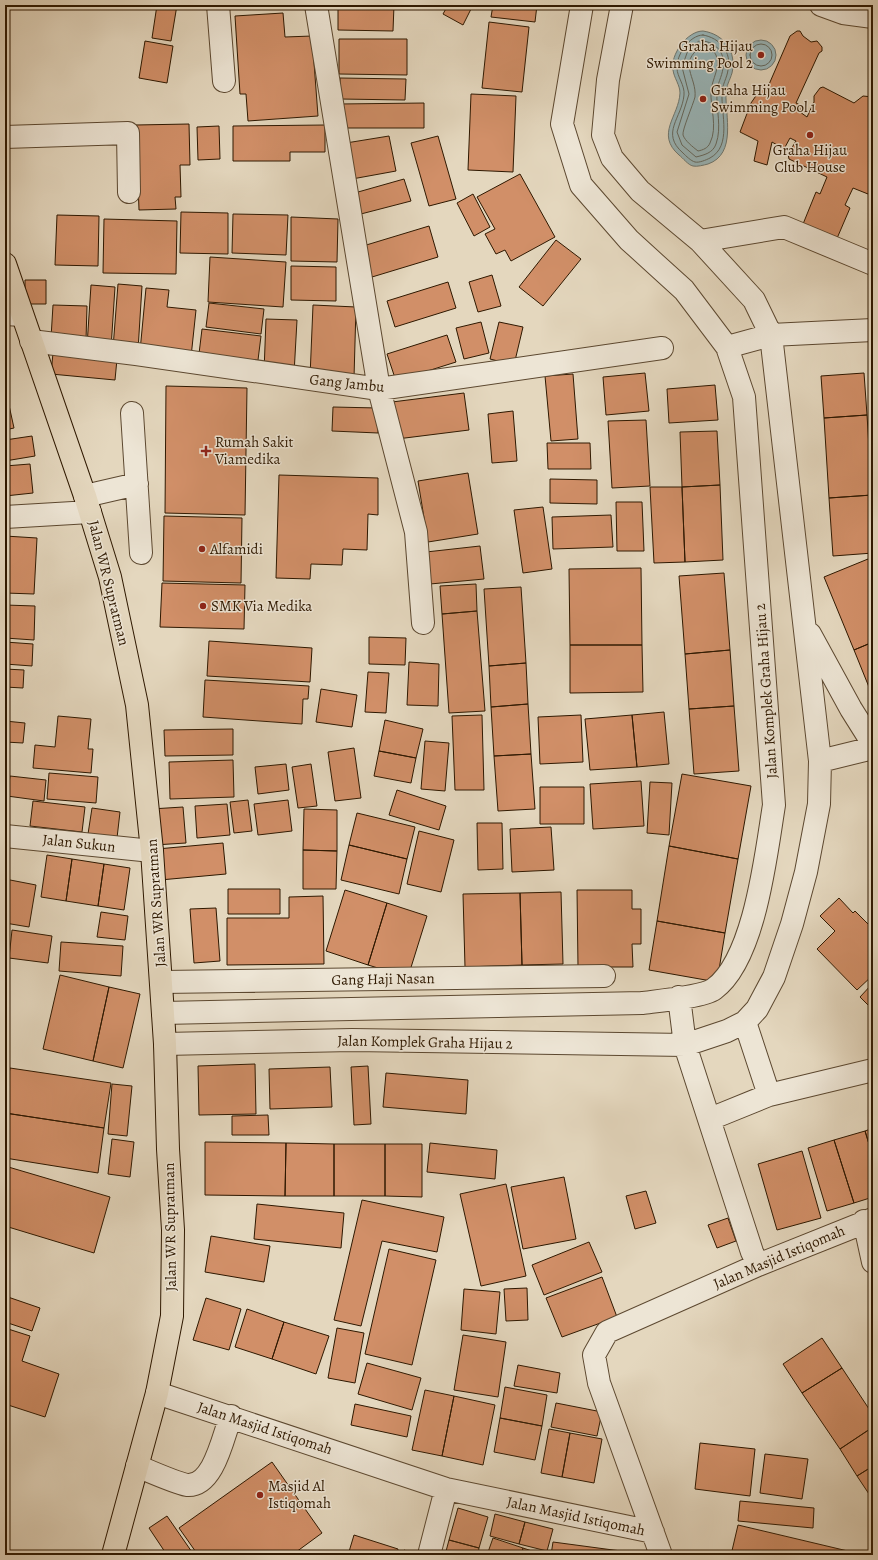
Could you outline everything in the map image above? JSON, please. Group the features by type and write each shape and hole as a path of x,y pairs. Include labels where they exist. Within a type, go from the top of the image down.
{"main road":[{"name":"Jalan WR Supratman","path":"5,264 14,314 31,341 88,504 110,577 137,706 152,851 165,1044 168,1149 173,1230 172,1316 157,1393 113,1555"}],"street":[{"path":"218,5 224,81"},
{"path":"316,5 379,390 416,532 423,623"},
{"name":"Jalan Komplek Graha Hijau 2","path":"163,1013 642,1003 713,990 737,962 750,930 774,805 744,397 726,347 684,290 629,240 581,185 562,124 582,5"},
{"name":"Jalan Komplek Graha Hijau 2","path":"165,1044 352,1040 685,1045 745,1022 757,1009 774,977 792,924 806,872 819,804 820,761 771,335 754,300 700,241 640,191 612,158 603,135 608,80 622,5"},
{"path":"821,5 843,12 873,17"},
{"path":"5,137 128,133 129,192"},
{"path":"700,241 784,227 873,264"},
{"path":"726,347 771,335 873,330"},
{"name":"Gang Jambu","path":"31,341 136,354 379,390 662,348"},
{"path":"132,413 142,553"},
{"path":"5,517 88,504 137,484"},
{"name":"Jalan Komplek Graha Hijau 2","path":"805,624 851,709 873,744"},
{"path":"820,761 873,748"},
{"name":"Jalan Sukun","path":"5,836 152,851"},
{"name":"Gang Haji Nasan","path":"162,982 604,976"},
{"path":"679,997 685,1045 710,1118 752,1252 758,1265"},
{"path":"745,1022 769,1095"},
{"path":"710,1118 769,1095 873,1070"},
{"path":"869,1220 873,1262"},
{"name":"Jalan Masjid Istiqomah","path":"653,1532 599,1383 594,1355 607,1332 758,1265 869,1220"},
{"name":"Jalan Masjid Istiqomah","path":"157,1393 231,1416 446,1489 653,1532"},
{"path":"137,1466 187,1485 199,1483 208,1476 231,1416"},
{"path":"429,1555 446,1489"},
{"path":"653,1532 660,1555"}],"water":[{"name":"Graha Hijau Swimming Pool 1","path":"703,31 723,40 731,51 733,65 726,90 728,133 723,152 717,159 708,164 695,166 687,163 679,155 672,147 669,140 670,125 679,101 680,93 673,70 673,64 677,51 686,39 697,32"},
{"name":"Graha Hijau Swimming Pool 2","path":"761,40 772,44 776,55 772,66 761,70 750,66 746,55 750,44"}],"building":[{"path":"5,5 17,5 17,9 5,9"},
{"path":"157,5 177,5 171,41 152,38"},
{"path":"233,5 255,5 233,7"},
{"path":"338,5 394,5 393,31 338,30"},
{"path":"448,5 473,5 463,25 443,14"},
{"path":"493,5 537,5 535,22 491,17"},
{"path":"283,13 285,37 312,36 318,116 248,121 246,94 240,94 235,16"},
{"path":"489,22 529,27 522,92 482,88"},
{"name":"Graha Hijau Club House","path":"797,31 800,31 803,36 811,42 817,41 822,47 822,51 819,53 796,103 802,106 800,112 807,117 814,102 814,96 820,88 823,87 854,103 863,96 873,97 873,196 853,188 845,205 850,208 835,243 801,229 816,192 820,194 827,177 789,159 788,154 796,141 790,138 784,149 772,142 767,165 754,161 758,141 740,132 751,103 762,87 767,89 790,36"},
{"path":"339,39 407,39 407,75 339,74"},
{"path":"145,41 173,46 167,83 139,78"},
{"path":"340,78 406,79 405,100 340,99"},
{"path":"471,94 516,96 513,172 468,170"},
{"path":"424,103 424,128 339,128 339,104"},
{"path":"189,124 190,165 180,165 181,197 175,197 176,209 139,210 136,125"},
{"path":"325,125 325,152 290,152 290,161 233,161 233,126"},
{"path":"219,126 220,159 198,160 197,127"},
{"path":"389,136 396,171 352,179 346,143"},
{"path":"438,136 456,199 429,206 411,143"},
{"path":"520,174 555,237 511,261 505,250 496,254 485,234 495,229 477,197"},
{"path":"404,179 411,201 357,215 351,194"},
{"path":"473,194 490,227 474,236 457,203"},
{"path":"181,212 228,213 228,254 180,253"},
{"path":"233,214 288,215 286,255 232,253"},
{"path":"57,215 99,216 98,266 55,265"},
{"path":"291,217 338,219 337,262 291,261"},
{"path":"104,219 177,221 176,274 103,273"},
{"path":"429,226 438,257 372,277 363,246"},
{"path":"556,240 581,259 543,306 519,287"},
{"path":"210,257 286,262 283,307 208,302"},
{"path":"291,266 336,267 336,301 291,300"},
{"path":"492,275 501,306 478,312 469,282"},
{"path":"25,280 46,280 46,304 25,304"},
{"path":"448,282 456,308 395,327 387,301"},
{"path":"118,284 142,286 138,350 113,348"},
{"path":"91,285 115,287 111,348 87,346"},
{"path":"146,288 169,290 167,307 196,310 191,357 140,351"},
{"path":"209,303 264,309 261,334 206,327"},
{"path":"53,305 87,306 86,340 51,338"},
{"path":"313,305 356,307 354,378 310,377"},
{"path":"266,319 297,320 294,374 264,372"},
{"path":"481,322 489,353 464,359 456,328"},
{"path":"499,322 523,327 514,365 490,359"},
{"path":"202,329 261,336 257,368 198,362"},
{"path":"447,335 456,362 396,381 387,354"},
{"path":"53,353 117,359 115,380 51,374"},
{"path":"645,373 649,411 606,415 603,377"},
{"path":"864,373 867,415 824,418 821,376"},
{"path":"573,374 578,439 551,441 545,376"},
{"path":"715,385 718,420 669,423 667,389"},
{"name":"Rumah Sakit Viamedika","path":"166,386 247,388 245,515 165,513"},
{"path":"5,387 14,428 5,430"},
{"path":"464,393 469,430 397,439 392,402"},
{"path":"333,407 378,408 378,433 332,431"},
{"path":"513,411 517,461 492,463 488,414"},
{"path":"867,415 872,495 829,498 824,418"},
{"path":"646,420 650,486 612,488 608,421"},
{"path":"717,431 720,485 682,487 680,432"},
{"path":"32,436 35,456 5,461 5,440"},
{"path":"547,443 590,443 591,469 548,469"},
{"path":"30,464 33,493 5,496 5,466"},
{"path":"468,473 478,534 428,542 418,481"},
{"path":"279,475 378,478 378,515 368,514 367,550 343,549 342,565 311,564 310,579 276,578"},
{"path":"550,479 597,480 597,504 550,503"},
{"path":"720,485 723,560 685,562 682,487"},
{"path":"650,487 682,487 685,562 654,563"},
{"path":"872,495 873,553 833,556 829,498"},
{"path":"616,502 642,502 644,551 617,551"},
{"path":"543,507 552,569 523,573 514,510"},
{"path":"611,515 613,547 553,549 552,517"},
{"name":"Alfamidi","path":"164,516 242,518 241,583 163,581"},
{"path":"5,536 37,538 34,594 5,593"},
{"path":"480,546 484,579 430,584 426,552"},
{"path":"868,559 873,570 873,642 854,650 824,577"},
{"path":"641,568 642,645 570,645 569,569"},
{"path":"724,573 730,650 685,654 679,576"},
{"name":"SMK Via Medika","path":"162,583 245,585 244,629 160,627"},
{"path":"476,584 477,611 442,614 440,586"},
{"path":"521,587 526,663 489,666 484,589"},
{"path":"5,605 35,606 34,640 5,638"},
{"path":"477,611 485,711 449,713 442,614"},
{"path":"369,637 406,638 405,665 369,664"},
{"path":"209,641 312,648 310,682 207,676"},
{"path":"5,642 33,644 32,666 5,664"},
{"path":"873,642 873,697 854,650"},
{"path":"570,645 642,645 643,692 570,693"},
{"path":"730,650 734,706 689,709 685,654"},
{"path":"409,662 439,664 438,706 407,705"},
{"path":"526,663 528,704 491,707 489,666"},
{"path":"5,669 24,670 23,688 5,687"},
{"path":"368,672 389,673 386,713 365,712"},
{"path":"205,680 309,686 308,699 303,699 302,724 203,717"},
{"path":"321,689 357,695 352,727 316,722"},
{"path":"528,704 531,754 494,756 491,707"},
{"path":"734,706 739,771 694,774 689,709"},
{"path":"664,712 669,764 637,767 632,715"},
{"path":"482,715 484,790 455,790 452,716"},
{"path":"581,715 583,762 540,764 538,717"},
{"path":"632,715 637,767 590,770 585,719"},
{"path":"58,716 91,719 88,749 93,749 91,773 33,768 35,745 55,747"},
{"path":"385,720 423,729 416,758 379,751"},
{"path":"5,721 25,723 23,743 5,742"},
{"path":"233,729 233,755 165,756 164,730"},
{"path":"425,741 449,743 445,791 421,789"},
{"path":"354,748 361,798 335,801 328,752"},
{"path":"379,751 416,758 411,783 374,776"},
{"path":"531,754 535,809 498,811 494,756"},
{"path":"233,760 234,797 170,799 169,762"},
{"path":"286,764 289,790 258,794 255,767"},
{"path":"311,764 317,806 298,808 292,767"},
{"path":"49,773 98,777 96,803 47,799"},
{"path":"682,774 751,786 738,859 669,846"},
{"path":"10,776 46,780 44,801 7,796"},
{"path":"641,781 644,826 593,829 590,784"},
{"path":"650,782 672,783 669,835 647,833"},
{"path":"540,787 584,787 584,824 540,824"},
{"path":"397,790 446,806 439,830 389,815"},
{"path":"248,800 252,831 234,833 230,802"},
{"path":"288,800 292,831 258,835 254,804"},
{"path":"33,801 85,807 82,832 30,826"},
{"path":"227,804 230,835 197,838 195,806"},
{"path":"183,807 186,843 154,845 151,809"},
{"path":"92,808 120,812 117,838 88,834"},
{"path":"304,809 337,810 337,851 303,850"},
{"path":"357,813 415,827 407,859 349,845"},
{"path":"477,823 502,823 503,869 478,870"},
{"path":"551,827 554,870 512,872 510,829"},
{"path":"419,831 454,840 441,892 407,884"},
{"path":"223,843 226,874 160,880 157,849"},
{"path":"349,845 407,859 399,894 341,880"},
{"path":"669,846 738,859 725,933 657,921"},
{"path":"303,850 337,851 336,889 303,889"},
{"path":"47,855 72,859 66,901 41,897"},
{"path":"72,859 104,864 98,906 66,901"},
{"path":"104,864 130,868 124,910 98,906"},
{"path":"5,879 36,885 29,927 5,923"},
{"path":"228,889 280,889 280,914 228,914"},
{"path":"345,890 387,903 368,965 326,951"},
{"path":"577,890 632,890 632,909 641,909 641,944 632,944 633,967 578,967"},
{"path":"561,892 563,964 522,965 520,893"},
{"path":"520,893 522,965 465,967 463,894"},
{"path":"323,896 324,964 227,965 227,918 289,918 289,897"},
{"path":"839,898 853,913 855,911 873,929 873,975 857,990 817,949 835,931 820,916"},
{"path":"387,903 427,916 408,977 368,965"},
{"path":"216,908 220,961 194,963 190,909"},
{"path":"101,912 128,916 125,940 97,937"},
{"path":"657,921 725,933 717,982 649,970"},
{"path":"12,930 52,936 48,963 9,958"},
{"path":"61,942 123,946 121,976 59,971"},
{"path":"60,975 109,987 93,1061 43,1049"},
{"path":"873,983 873,1010 860,997"},
{"path":"109,987 140,994 123,1068 93,1061"},
{"path":"255,1064 256,1114 199,1115 198,1066"},
{"path":"368,1066 371,1124 354,1125 351,1067"},
{"path":"330,1067 332,1107 270,1109 269,1069"},
{"path":"10,1068 111,1083 104,1128 5,1113 5,1099"},
{"path":"386,1073 468,1080 466,1114 383,1107"},
{"path":"112,1084 132,1086 127,1136 108,1134"},
{"path":"5,1113 104,1128 98,1173 5,1158"},
{"path":"268,1115 269,1135 232,1135 232,1116"},
{"path":"873,1128 873,1157 865,1131"},
{"path":"865,1131 873,1157 873,1197 854,1203 834,1140"},
{"path":"112,1139 134,1142 130,1177 108,1174"},
{"path":"834,1140 854,1203 827,1211 808,1148"},
{"path":"205,1142 286,1143 285,1196 205,1195"},
{"path":"286,1143 334,1144 334,1196 285,1196"},
{"path":"430,1143 497,1150 495,1179 427,1172"},
{"path":"334,1144 385,1144 385,1196 334,1196"},
{"path":"385,1144 422,1144 422,1197 385,1196"},
{"path":"802,1151 821,1218 777,1230 758,1164"},
{"path":"5,1166 110,1197 94,1253 5,1226"},
{"path":"564,1177 576,1239 523,1249 511,1187"},
{"path":"506,1184 526,1276 481,1286 460,1194"},
{"path":"646,1191 656,1223 635,1229 626,1196"},
{"path":"362,1200 444,1217 437,1252 382,1241 361,1326 334,1320"},
{"path":"257,1204 344,1213 341,1248 254,1239"},
{"path":"728,1218 736,1241 717,1248 708,1225"},
{"path":"211,1236 270,1246 264,1282 205,1272"},
{"path":"589,1242 602,1272 544,1295 532,1265"},
{"path":"389,1249 436,1260 412,1365 365,1354"},
{"path":"602,1277 617,1317 562,1337 546,1298"},
{"path":"527,1288 528,1320 506,1321 504,1289"},
{"path":"464,1289 500,1292 496,1334 461,1330"},
{"path":"5,1296 40,1308 32,1331 5,1322"},
{"path":"206,1298 241,1309 229,1350 193,1340"},
{"path":"247,1309 284,1322 272,1359 235,1347"},
{"path":"284,1322 329,1336 316,1374 272,1359"},
{"path":"5,1328 30,1336 22,1361 59,1374 45,1417 5,1404"},
{"path":"337,1328 364,1333 355,1383 328,1378"},
{"path":"463,1335 506,1342 498,1397 454,1390"},
{"path":"822,1338 842,1368 802,1393 783,1364"},
{"path":"367,1363 421,1378 412,1410 358,1394"},
{"path":"518,1365 560,1373 557,1393 514,1386"},
{"path":"842,1368 873,1415 873,1427 840,1449 802,1393"},
{"path":"505,1387 547,1395 542,1426 500,1418"},
{"path":"425,1390 454,1396 442,1456 412,1450"},
{"path":"454,1396 495,1405 483,1465 442,1456"},
{"path":"556,1403 602,1412 597,1436 551,1427"},
{"path":"355,1404 411,1416 407,1437 351,1425"},
{"path":"500,1418 542,1426 535,1460 494,1452"},
{"path":"873,1427 873,1466 857,1476 840,1449"},
{"path":"549,1429 570,1433 562,1477 541,1473"},
{"path":"570,1433 602,1439 594,1483 562,1477"},
{"path":"700,1443 755,1449 750,1496 695,1489"},
{"path":"765,1454 808,1459 802,1499 760,1493"},
{"name":"Masjid Al Istiqomah","path":"272,1462 322,1533 292,1555 198,1555 179,1528"},
{"path":"873,1466 873,1500 857,1476"},
{"path":"740,1501 814,1508 813,1528 738,1521"},
{"path":"458,1508 488,1517 479,1548 449,1540"},
{"path":"495,1514 525,1522 519,1544 490,1536"},
{"path":"167,1516 194,1555 167,1555 149,1528"},
{"path":"525,1522 553,1529 547,1551 519,1544"},
{"path":"738,1525 852,1552 851,1555 731,1555"},
{"path":"354,1535 398,1549 397,1555 348,1555"},
{"path":"493,1538 523,1548 521,1555 487,1555"},
{"path":"449,1540 479,1548 478,1555 445,1555"},
{"path":"553,1542 613,1550 612,1555 551,1555"},
{"path":"523,1548 544,1555 521,1555"},
{"path":"404,1550 420,1555 402,1555"},
{"path":"613,1550 631,1552 631,1555 612,1555"},
{"path":"631,1552 653,1555 631,1555"}],"place":[{"name":"Graha Hijau Swimming Pool 2","path":"761,55"},
{"name":"Graha Hijau Swimming Pool 1","path":"703,99"},
{"name":"Graha Hijau Club House","path":"810,135"},
{"name":"Rumah Sakit Viamedika","path":"206,451"},
{"name":"Alfamidi","path":"202,549"},
{"name":"SMK Via Medika","path":"203,606"},
{"name":"Masjid Al Istiqomah","path":"260,1495"}]}
